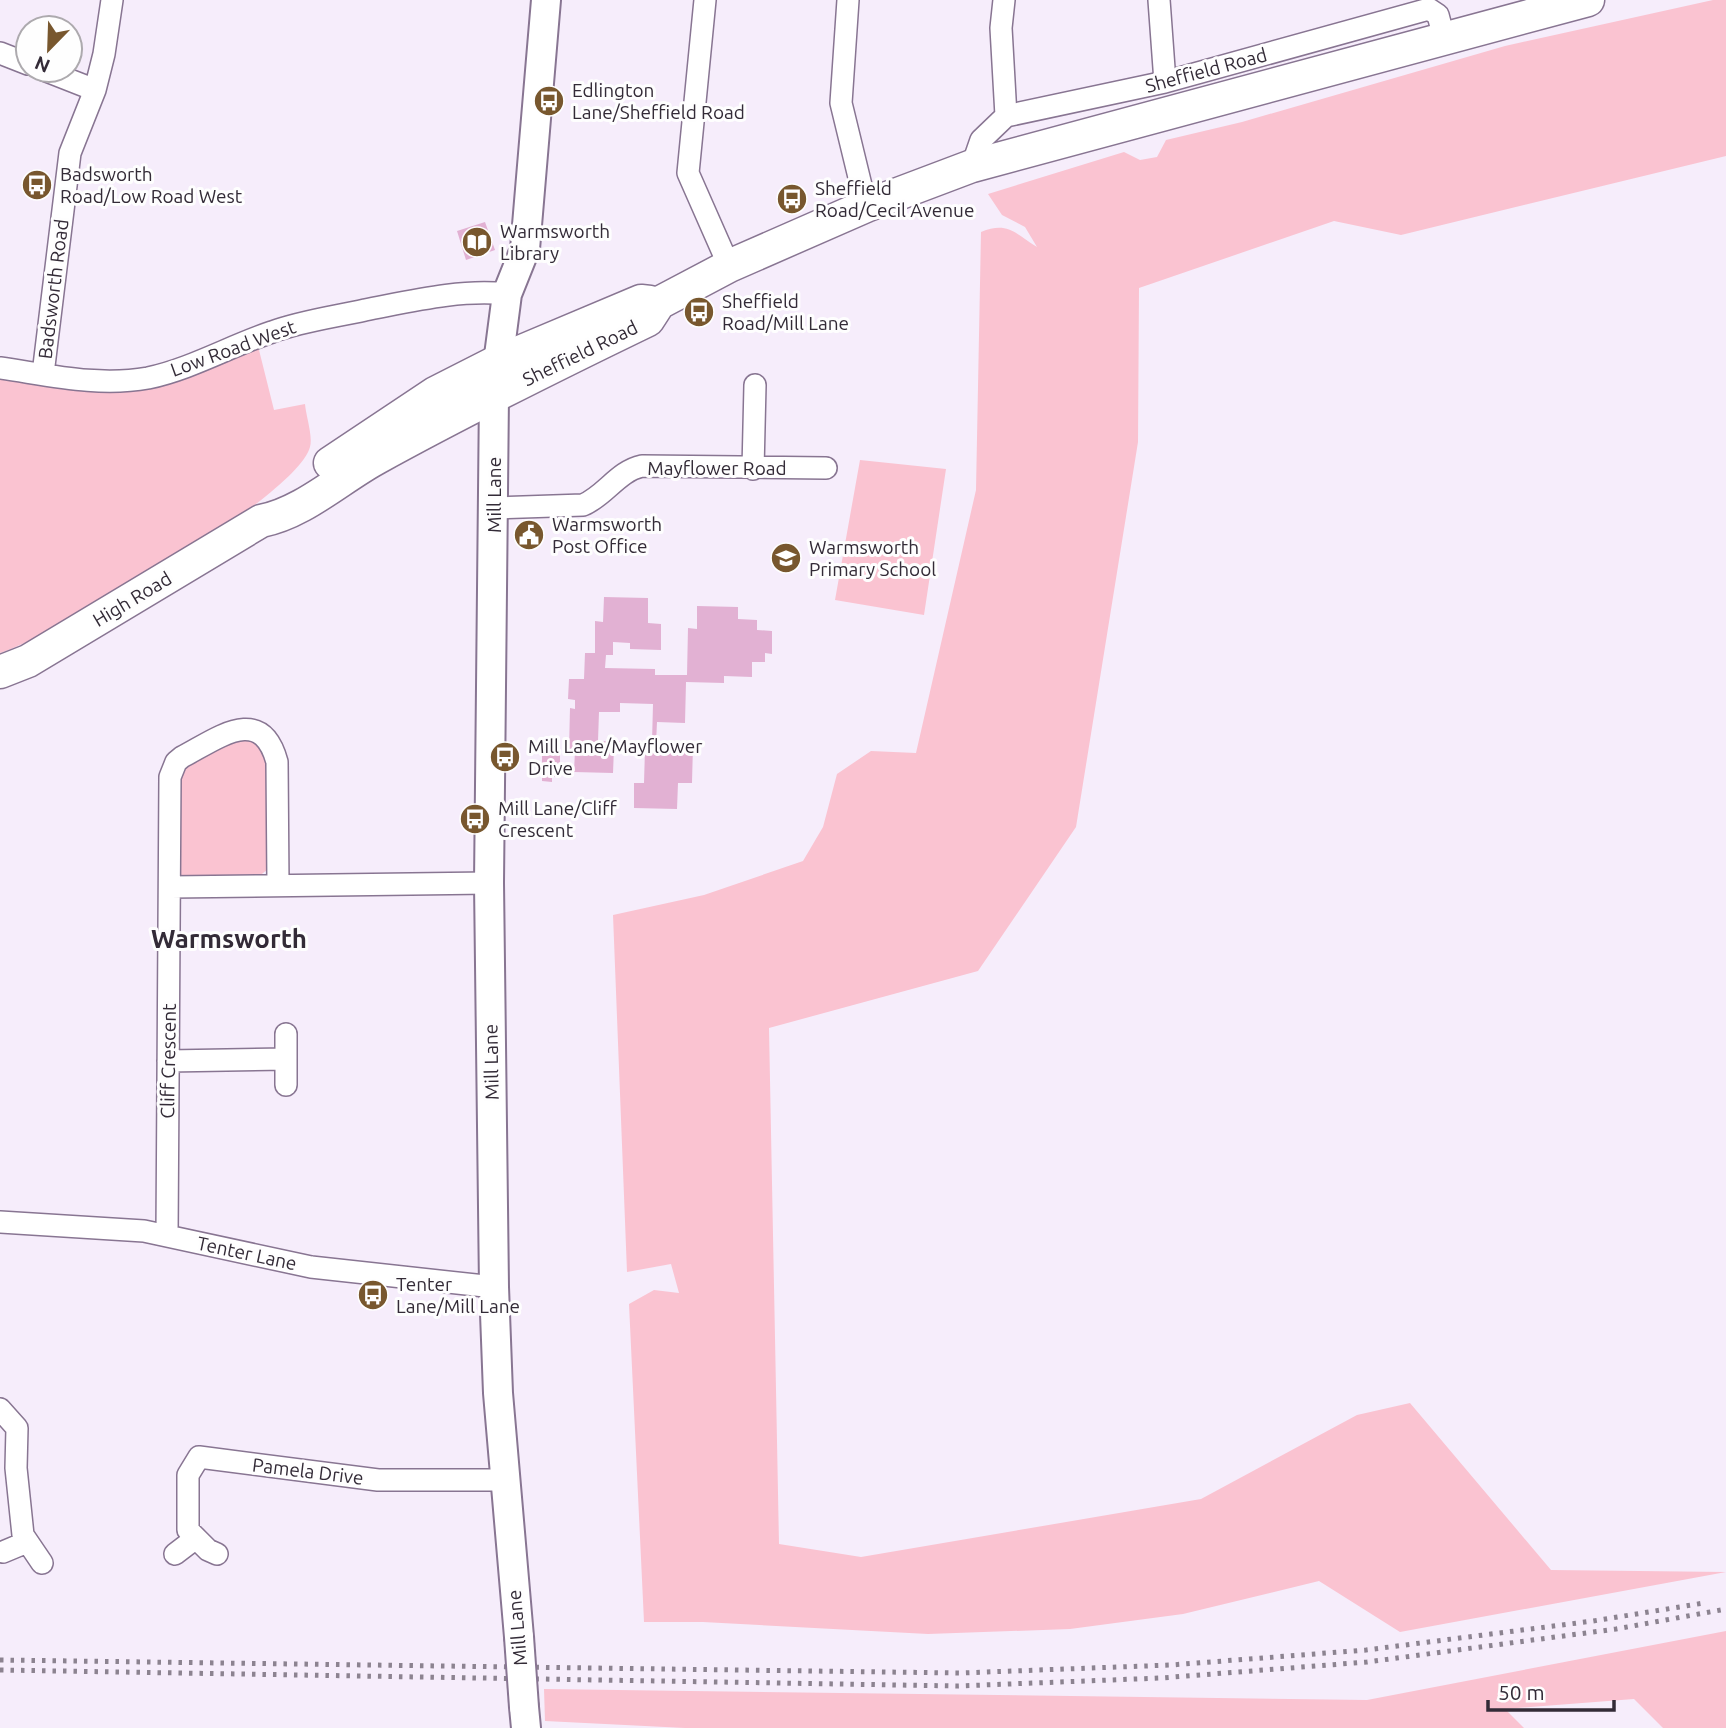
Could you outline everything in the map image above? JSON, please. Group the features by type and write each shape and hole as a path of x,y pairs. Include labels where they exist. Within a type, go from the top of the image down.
{"main road":[{"name":"Sheffield Road","path":"494,394 648,320 659,303 729,266 866,206 972,166 1588,0"},
{"name":"Sheffield Road","path":"496,362 641,301 659,303"},
{"name":"High Road","path":"261,521 274,500 435,393 496,362"},
{"name":"High Road","path":"0,672 29,661 261,521 281,517 354,471 494,394"}],"street":[{"name":"Badsworth Road","path":"43,374 70,153 95,90 104,54 112,0"},
{"name":"Mill Lane","path":"525,1717 505,1480 494,1287 489,883 495,508 494,394 496,362 507,294 525,249 546,0"},
{"path":"705,0 688,173 729,266"},
{"path":"848,0 841,103 866,206"},
{"path":"972,166 981,140 1006,116 1001,28 1004,0"},
{"path":"1159,0 1165,82"},
{"name":"Sheffield Road","path":"1006,116 1165,82 1429,9 1438,15 1444,38"},
{"path":"80,84 95,90"},
{"name":"Low Road West","path":"0,368 80,381 146,378 192,365 263,335 307,322 425,299 482,292 507,294"},
{"path":"753,469 755,385"},
{"name":"Mayflower Road","path":"495,508 583,505 593,501 632,468 642,466 826,468"},
{"name":"Cliff Crescent","path":"167,1235 171,770 182,757 234,730 247,728 261,733 272,743 277,761 278,884"},
{"path":"171,887 489,883"},
{"path":"286,1034 286,1085"},
{"path":"168,1061 286,1059"},
{"name":"Tenter Lane","path":"0,1222 167,1235 311,1267 494,1287"},
{"path":"0,1409 17,1428 16,1468 23,1535 42,1563"},
{"name":"Pamela Drive","path":"196,1538 188,1530 187,1475 199,1457 378,1480 505,1480"},
{"path":"176,1554 196,1538 218,1554"},
{"path":"3,1552 27,1542"}],"shaded area":[{"path":"1713,0 1726,0 1726,156 1401,235 1334,221 1139,288 1138,442 1076,827 978,971 769,1028 779,1544 861,1557 1201,1499 1357,1415 1410,1403 1551,1570 1726,1572 1400,1632 1319,1581 1183,1614 1070,1629 928,1634 703,1622 644,1622 629,1304 654,1290 679,1293 671,1264 627,1272 613,915 704,895 803,861 823,827 837,774 871,751 916,753 976,490 981,232 1005,228 1037,247 1025,227 1002,215 988,194 1124,152 1140,160 1157,157 1166,140 1242,122 1505,46"},
{"path":"258,346 274,410 305,404 311,442 295,470 220,530 170,562 70,620 0,653 0,377 108,391 151,388 194,375"},
{"path":"860,460 946,469 924,615 835,600"},
{"path":"248,736 269,752 271,860 267,870 258,877 178,878 180,769 237,737"},
{"path":"1726,1631 1726,1728 1663,1728 1634,1699 1505,1709 1524,1728 685,1728 545,1721 544,1689 1367,1700"}],"building":[{"path":"485,222 495,250 466,260 457,231"},
{"path":"604,597 648,598 648,623 661,624 661,650 630,649 630,643 613,642 613,655 606,655 605,668 655,669 655,675 687,675 688,628 697,629 697,606 738,607 738,619 757,620 757,630 772,631 772,654 765,653 765,662 752,662 752,677 724,676 724,683 686,682 685,723 657,722 656,744 693,745 692,783 678,783 677,809 634,808 634,783 644,783 645,749 614,748 613,773 574,772 575,750 569,750 570,708 575,709 575,700 568,699 569,679 584,679 585,653 595,653 595,621 603,622","holes":["620,703 653,704 652,742 598,741 599,712 620,712"]},
{"path":"542,746 560,747 560,777 552,777 552,782 542,781"}],"railway":[{"path":"0,1660 960,1673 1171,1665 1366,1650 1593,1621 1704,1603"},
{"path":"0,1670 958,1686 1161,1678 1367,1662 1616,1629 1726,1609"}],"place":[{"name":"Edlington Lane/Sheffield Road","path":"549,101"},
{"name":"Badsworth Road/Low Road West","path":"37,185"},
{"name":"Sheffield Road/Cecil Avenue","path":"792,199"},
{"name":"Warmsworth Library","path":"477,242"},
{"name":"Sheffield Road/Mill Lane","path":"699,312"},
{"name":"Warmsworth Post Office","path":"529,535"},
{"name":"Warmsworth Primary School","path":"786,558"},
{"name":"Mill Lane/Mayflower Drive","path":"505,757"},
{"name":"Mill Lane/Cliff Crescent","path":"475,819"},
{"name":"Tenter Lane/Mill Lane","path":"373,1295"}],"district":[{"name":"Warmsworth","path":"229,938"}]}
